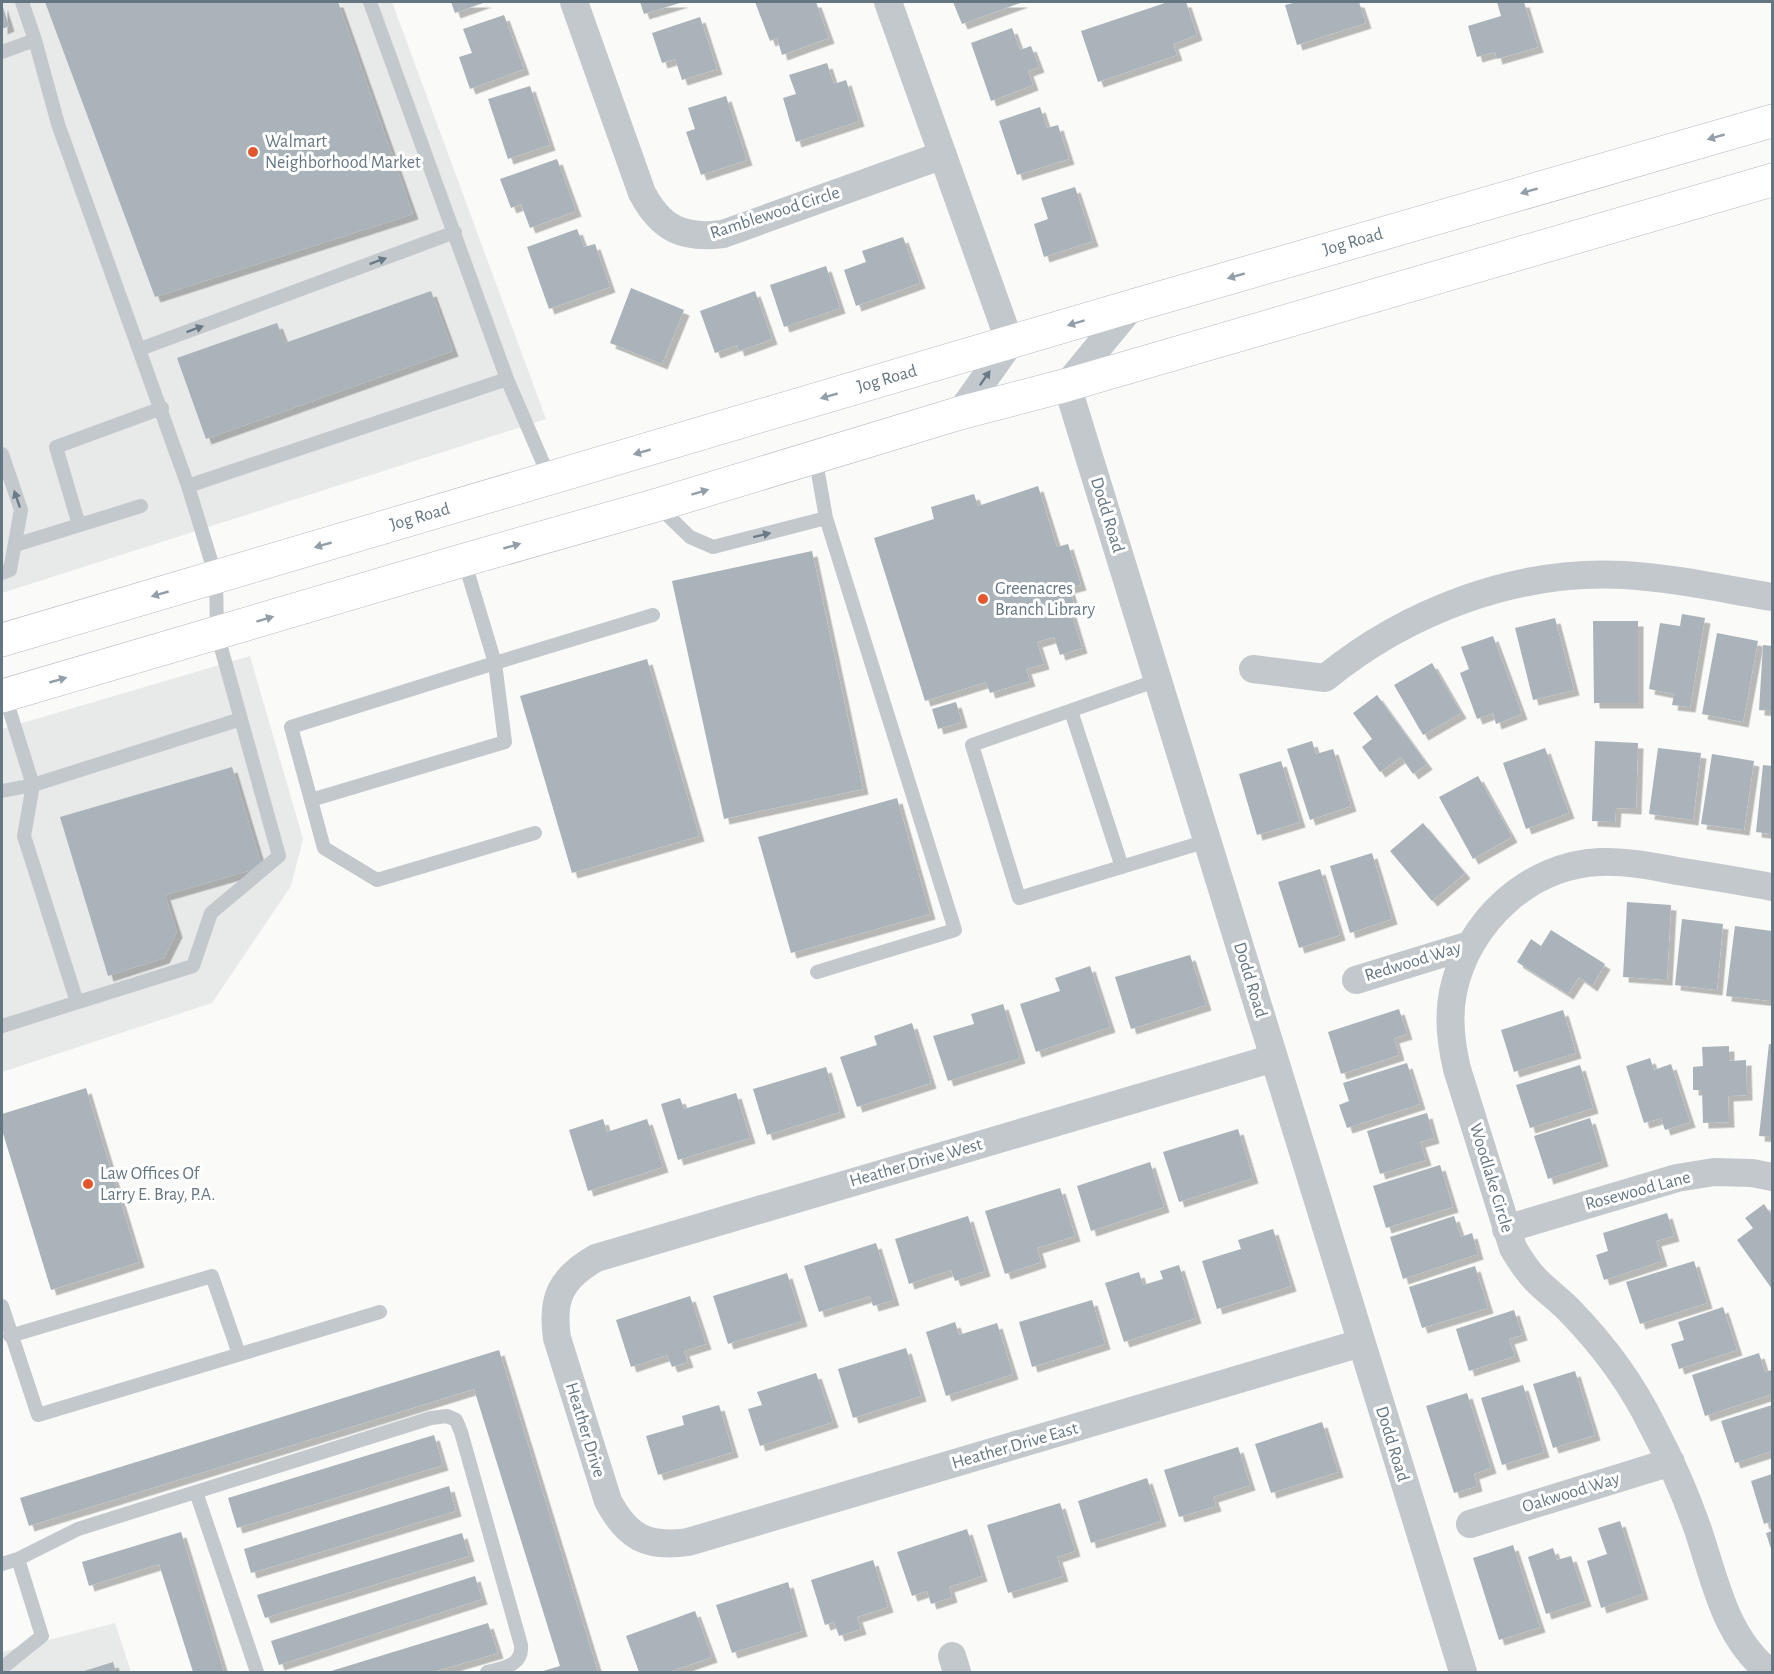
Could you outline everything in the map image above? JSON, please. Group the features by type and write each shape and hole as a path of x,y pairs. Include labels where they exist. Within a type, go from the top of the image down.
{"main road":[{"name":"Jog Road","path":"2,640 1132,306 1773,121"},
{"path":"3,696 657,505 960,413 1066,385 1773,180"}],"street":[{"name":"Ramblewood Circle","path":"574,2 642,193 651,211 666,224 683,233 702,236 723,234 943,155"},
{"path":"888,2 1010,343 960,413"},
{"path":"1066,385 1132,306"},
{"name":"Dodd Road","path":"1066,385 1463,1672"},
{"path":"1253,669 1325,678 1377,640 1412,621 1466,599 1534,582 1580,576 1622,575 1659,578 1773,597"},
{"name":"Woodlake Circle","path":"1769,1672 1745,1648 1724,1613 1696,1525 1671,1462 1628,1382 1601,1344 1536,1280 1523,1265 1513,1248 1452,1051 1450,1012 1457,974 1470,945 1484,923 1512,896 1541,877 1578,865 1598,862 1637,864 1773,886"},
{"name":"Redwood Way","path":"1356,980 1470,945"},
{"name":"Heather Drive West","path":"566,1282 579,1267 596,1258 1274,1058"},
{"name":"Rosewood Lane","path":"1506,1229 1677,1178 1714,1172 1752,1173 1773,1177"},
{"name":"Heather Drive","path":"566,1282 557,1300 554,1320 557,1338 608,1501 617,1519 631,1533 649,1542 668,1545"},
{"name":"Heather Drive East","path":"668,1545 699,1539 1361,1344"},
{"name":"Oakwood Way","path":"1470,1524 1671,1462"}],"lane":[{"path":"2,1026 193,966 211,913 279,856 217,633 216,577 162,408 58,124 22,2"},
{"path":"370,2 507,379 550,479"},
{"path":"2,52 35,40"},
{"path":"140,349 455,232"},
{"path":"188,486 507,379"},
{"path":"79,525 56,447 162,408"},
{"path":"2,454 21,510 10,570 2,573"},
{"path":"815,456 826,518 955,930 817,972"},
{"path":"657,505 690,537 713,547 826,518"},
{"path":"15,545 141,506"},
{"path":"311,800 504,742 495,663 464,560"},
{"path":"535,833 377,880 324,848 291,727 653,615"},
{"path":"1158,680 972,745 1019,898 1207,841"},
{"path":"3,696 33,785 24,836 77,1002"},
{"path":"1071,711 1122,867"},
{"path":"2,791 33,785 241,719"},
{"path":"10,1336 212,1276 239,1354"},
{"path":"2,1306 10,1336 38,1415 380,1312"},
{"path":"2,1564 18,1559 78,1529 431,1418 447,1416 456,1420 461,1432 522,1653 518,1660 509,1666 487,1672"},
{"path":"196,1492 257,1672"},
{"path":"2,1668 42,1636 18,1559"}],"shaded area":[{"path":"2,2 392,2 546,419 2,593"},
{"path":"250,656 303,839 291,886 212,1003 2,1072 2,729"},
{"path":"115,1623 131,1672 2,1672 2,1652"}],"building":[{"path":"45,2 338,2 413,214 155,297"},
{"path":"451,2 486,2 455,13"},
{"path":"640,2 683,2 644,14"},
{"path":"755,2 816,2 829,38 782,55 777,38 770,41"},
{"path":"953,2 1023,2 962,24"},
{"path":"1168,2 1186,2 1197,35 1173,44 1177,55 1098,82 1081,31"},
{"path":"1297,2 1359,2 1366,23 1297,45 1285,5"},
{"path":"1497,2 1524,2 1538,47 1497,59 1495,52 1477,57 1468,26 1501,16"},
{"path":"2,4 9,26 2,29"},
{"path":"504,15 524,69 470,89 459,57 472,53 463,29"},
{"path":"700,17 717,69 682,80 675,59 662,63 652,33"},
{"path":"1012,28 1020,50 1031,46 1039,67 1028,71 1033,85 991,101 971,43"},
{"path":"827,63 834,84 846,80 859,121 796,142 783,98 796,94 789,75"},
{"path":"530,86 550,145 508,159 488,99"},
{"path":"726,96 747,160 701,175 686,132 695,129 688,108"},
{"path":"1040,107 1047,128 1058,125 1069,159 1017,175 999,121"},
{"path":"557,159 576,211 530,228 521,204 511,208 500,179"},
{"path":"1075,187 1093,241 1044,257 1034,224 1048,219 1041,198"},
{"path":"577,229 584,247 595,244 610,287 549,309 527,247"},
{"path":"903,237 920,283 856,306 844,270 866,262 862,251"},
{"path":"826,266 840,308 784,327 770,285"},
{"path":"631,288 684,310 662,364 610,343"},
{"path":"431,291 453,351 206,439 177,358 277,323 285,343"},
{"path":"755,291 772,339 739,351 737,345 715,353 700,311"},
{"name":"Greenacres Branch Library","path":"1038,486 1057,547 1068,544 1081,585 1069,588 1076,610 1071,612 1082,648 1060,655 1054,637 1037,642 1044,664 1026,669 1030,681 990,693 986,682 925,701 874,538 934,519 931,507 974,494 978,506"},
{"path":"812,551 863,789 724,819 672,581"},
{"path":"1682,614 1705,618 1690,707 1672,705 1674,694 1649,689 1660,623 1680,626"},
{"path":"1555,618 1574,690 1533,700 1515,628"},
{"path":"1593,621 1638,621 1638,703 1594,703"},
{"path":"1717,633 1758,641 1743,722 1702,714"},
{"path":"1493,636 1522,714 1496,724 1493,713 1477,719 1460,673 1469,669 1461,647"},
{"path":"1763,645 1772,646 1772,711 1759,710"},
{"path":"647,659 699,836 572,873 520,696"},
{"path":"1432,663 1461,713 1423,735 1394,685"},
{"path":"1377,695 1427,764 1413,774 1401,757 1380,772 1362,747 1372,739 1353,713"},
{"path":"956,702 962,722 938,729 932,709"},
{"path":"1312,741 1316,754 1333,749 1351,806 1310,820 1287,749"},
{"path":"1595,741 1638,743 1636,809 1616,808 1615,822 1592,821"},
{"path":"1545,748 1569,813 1526,829 1503,763"},
{"path":"1658,748 1701,753 1693,820 1649,814"},
{"path":"1712,754 1754,761 1744,830 1701,824"},
{"path":"1281,761 1300,822 1257,835 1239,774"},
{"path":"1763,765 1772,766 1772,834 1756,832"},
{"path":"232,767 262,867 165,895 177,932 164,958 108,976 60,817"},
{"path":"1478,776 1512,837 1473,859 1439,797"},
{"path":"897,798 930,914 791,953 758,837"},
{"path":"1423,823 1465,873 1432,901 1390,851"},
{"path":"1372,853 1392,919 1350,933 1330,866"},
{"path":"1320,869 1340,935 1299,948 1278,882"},
{"path":"1627,902 1671,905 1667,980 1623,977"},
{"path":"1682,919 1723,924 1717,990 1675,985"},
{"path":"1735,926 1772,931 1771,1001 1726,996"},
{"path":"1551,930 1605,964 1592,986 1579,977 1568,994 1517,962 1531,939 1541,946"},
{"path":"1190,955 1206,1005 1131,1029 1115,977"},
{"path":"1090,966 1110,1027 1036,1052 1020,1004 1060,991 1055,978"},
{"path":"1003,1004 1020,1058 948,1081 933,1036 974,1024 971,1014"},
{"path":"1399,1009 1407,1034 1394,1038 1399,1055 1341,1074 1328,1032"},
{"path":"1563,1010 1576,1053 1514,1072 1501,1030"},
{"path":"912,1023 931,1083 857,1107 840,1057 877,1045 874,1036"},
{"path":"1769,1044 1772,1044 1772,1137 1759,1136"},
{"path":"1729,1046 1729,1061 1746,1060 1747,1095 1728,1096 1729,1122 1703,1123 1702,1090 1693,1090 1693,1067 1703,1066 1702,1047"},
{"path":"1650,1058 1654,1070 1671,1064 1690,1122 1665,1130 1661,1118 1644,1123 1626,1066"},
{"path":"1407,1063 1420,1104 1347,1128 1339,1105 1349,1101 1343,1083"},
{"path":"1580,1065 1593,1108 1530,1128 1516,1085"},
{"path":"826,1067 840,1112 767,1135 753,1089"},
{"path":"86,1088 139,1262 51,1290 2,1130 2,1114"},
{"path":"736,1093 750,1138 678,1160 661,1104 680,1098 684,1109"},
{"path":"1427,1113 1434,1138 1420,1142 1426,1160 1380,1174 1367,1131"},
{"path":"1590,1118 1603,1161 1548,1179 1534,1136"},
{"path":"603,1119 607,1132 647,1119 663,1167 588,1191 569,1130"},
{"path":"1238,1129 1253,1178 1179,1202 1163,1152"},
{"path":"1150,1162 1164,1207 1091,1231 1077,1186"},
{"path":"1440,1165 1453,1207 1386,1228 1373,1186"},
{"path":"1060,1188 1075,1236 1037,1248 1041,1262 1005,1274 985,1211"},
{"path":"1764,1204 1772,1216 1772,1289 1737,1240 1753,1228 1745,1218"},
{"path":"1667,1213 1674,1236 1656,1241 1662,1261 1604,1280 1596,1255 1608,1251 1603,1233"},
{"path":"968,1216 985,1271 955,1281 951,1270 909,1284 895,1239"},
{"path":"1454,1216 1461,1237 1472,1233 1478,1254 1403,1279 1390,1237"},
{"path":"1273,1229 1291,1286 1217,1309 1202,1261 1241,1249 1238,1240"},
{"path":"876,1243 894,1300 873,1306 870,1296 819,1312 804,1266"},
{"path":"1694,1261 1707,1303 1640,1324 1626,1282"},
{"path":"1179,1265 1196,1318 1124,1342 1105,1283 1139,1272 1143,1285 1163,1279 1160,1271"},
{"path":"1475,1266 1488,1308 1422,1328 1409,1287"},
{"path":"787,1273 802,1321 728,1344 713,1296"},
{"path":"690,1296 706,1344 684,1351 688,1362 672,1367 667,1355 631,1367 616,1320"},
{"path":"1092,1300 1105,1344 1032,1367 1019,1322"},
{"path":"1723,1307 1737,1350 1679,1369 1671,1344 1684,1340 1678,1322"},
{"path":"1514,1310 1522,1335 1509,1339 1515,1356 1469,1371 1456,1329"},
{"path":"955,1322 959,1335 997,1323 1013,1374 946,1396 926,1332"},
{"path":"906,1348 921,1396 853,1418 838,1369"},
{"path":"499,1350 598,1672 540,1672 560,1666 474,1389 29,1526 20,1498"},
{"path":"1759,1353 1765,1372 1772,1370 1772,1394 1705,1416 1692,1375"},
{"path":"1575,1371 1595,1435 1553,1448 1533,1384"},
{"path":"816,1373 833,1422 760,1446 748,1409 762,1405 757,1392"},
{"path":"1523,1385 1544,1452 1502,1465 1481,1398"},
{"path":"1467,1393 1491,1468 1474,1474 1477,1486 1454,1493 1426,1406"},
{"path":"719,1405 733,1452 658,1475 646,1436 684,1425 682,1416"},
{"path":"1772,1405 1772,1451 1735,1463 1721,1421"},
{"path":"1322,1422 1338,1472 1271,1493 1255,1444"},
{"path":"434,1435 443,1465 237,1528 228,1498"},
{"path":"1238,1447 1250,1485 1213,1497 1216,1506 1179,1517 1164,1470"},
{"path":"1772,1474 1772,1521 1764,1524 1751,1481"},
{"path":"1147,1478 1161,1521 1091,1543 1078,1501"},
{"path":"449,1486 456,1511 251,1573 244,1549"},
{"path":"1060,1503 1075,1551 1057,1557 1063,1576 1008,1593 987,1525"},
{"path":"1620,1521 1643,1594 1601,1608 1587,1561 1607,1554 1598,1528"},
{"path":"967,1529 982,1576 949,1587 952,1597 931,1604 927,1591 912,1596 897,1552"},
{"path":"1772,1531 1772,1552 1766,1533"},
{"path":"181,1532 224,1672 193,1672 159,1564 89,1586 82,1562"},
{"path":"462,1533 469,1556 265,1618 257,1595"},
{"path":"1513,1545 1540,1627 1499,1640 1473,1558"},
{"path":"1553,1548 1557,1560 1571,1556 1586,1601 1546,1614 1528,1557"},
{"path":"873,1560 888,1607 857,1617 861,1629 839,1636 834,1622 825,1625 811,1580"},
{"path":"475,1576 482,1599 279,1665 271,1641"},
{"path":"788,1582 802,1631 732,1653 716,1605"},
{"path":"695,1611 712,1657 669,1672 639,1672 626,1636"},
{"path":"488,1623 498,1653 433,1672 328,1672"},
{"path":"113,1662 116,1672 81,1672"}],"place":[{"name":"Walmart Neighborhood Market","path":"253,152"},
{"name":"Greenacres Branch Library","path":"983,599"},
{"name":"Law Offices Of Larry E. Bray, P.A.","path":"88,1184"}]}
